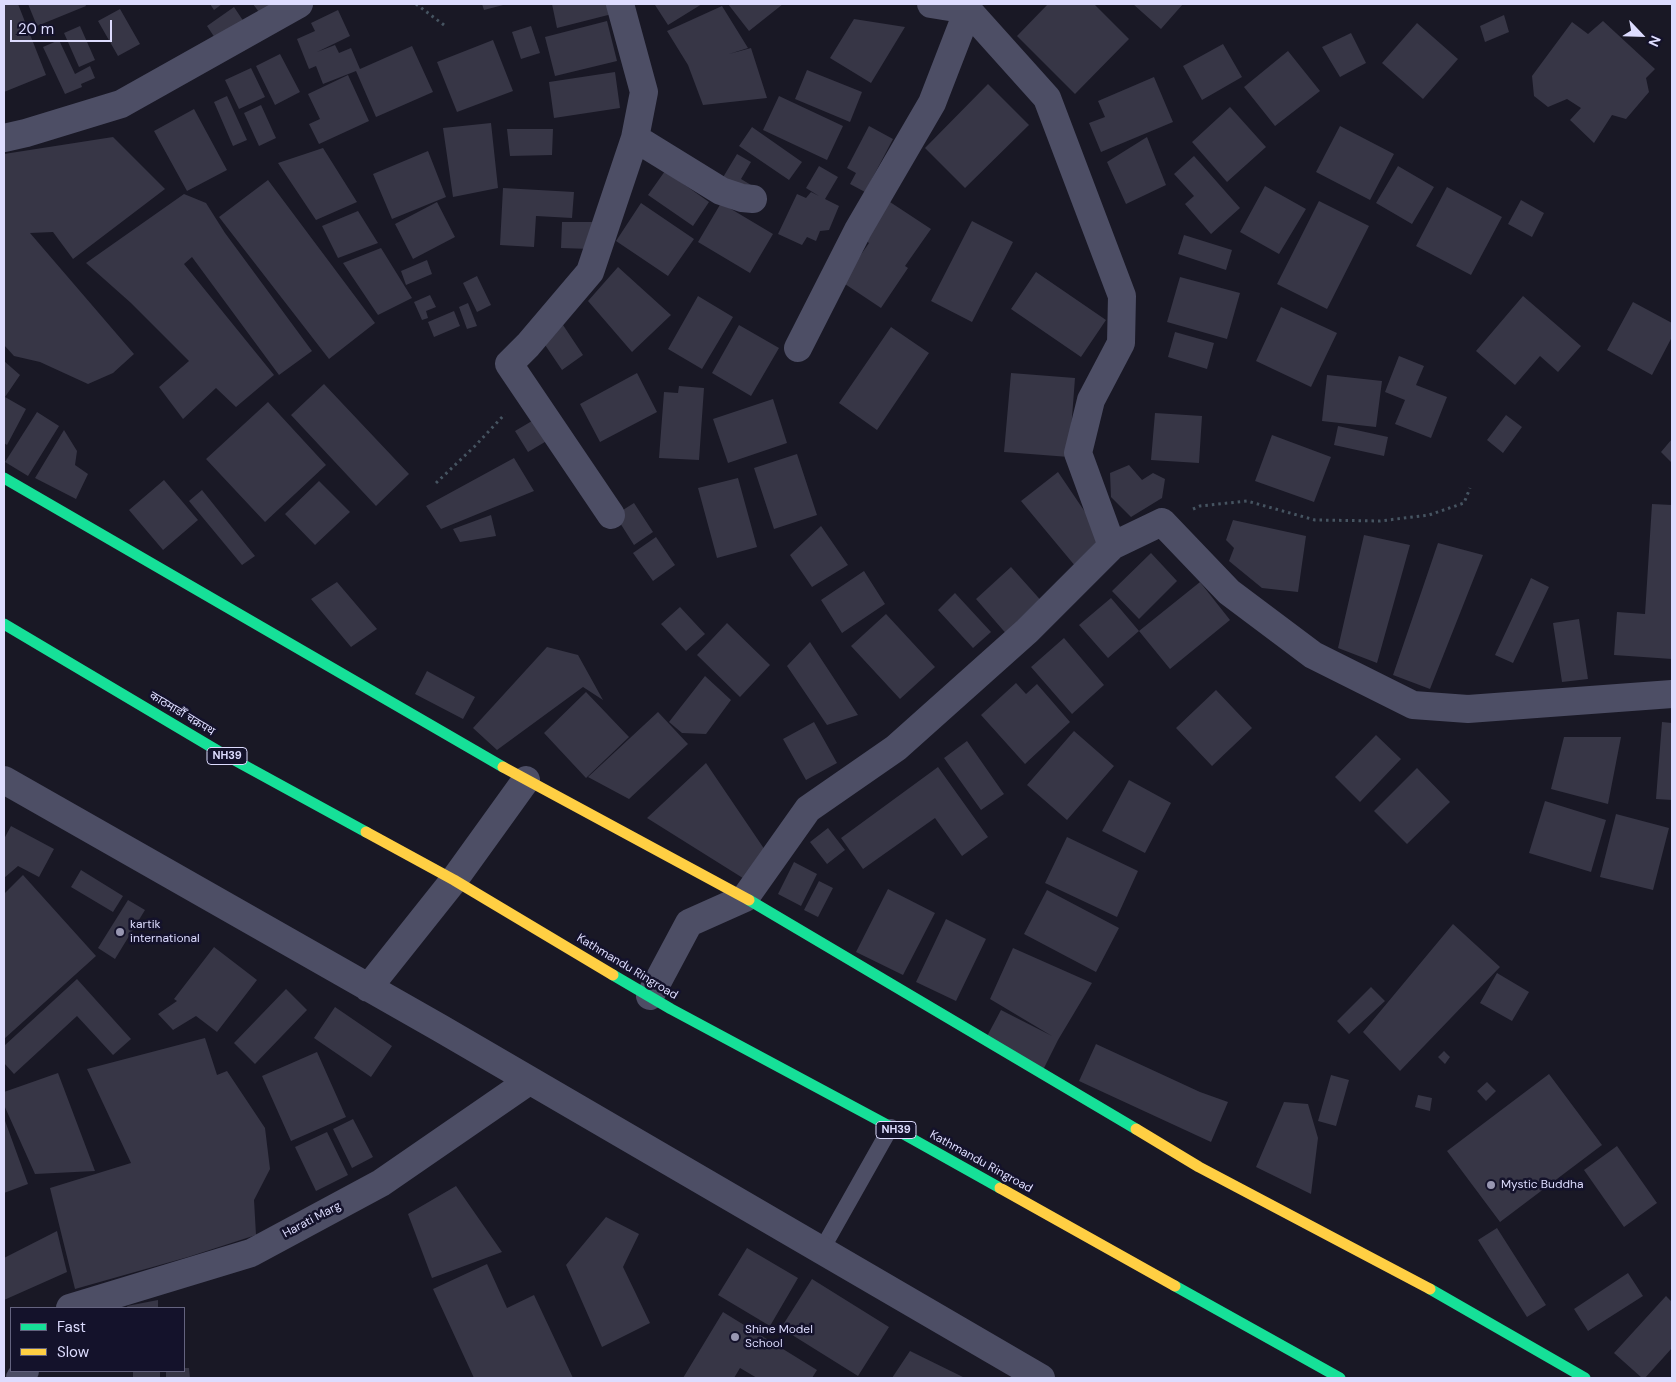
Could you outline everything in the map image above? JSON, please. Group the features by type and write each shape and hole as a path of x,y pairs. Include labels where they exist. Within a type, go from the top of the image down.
{"main road":[{"path":"4,478 526,780 745,898 1199,1168 1458,1304 1585,1378"},
{"name":"काठमाडाैँ चक्रपथ","path":"4,624 218,751 454,880"},
{"name":"Kathmandu Ringroad","path":"454,880 650,996 890,1127 1340,1378"}],"street":[{"path":"4,138 121,104 299,4"},
{"path":"610,515 509,364 528,345 590,272 635,138 644,92 620,4"},
{"path":"931,4 968,10 1048,98 1122,296 1121,343 1091,400 1078,453 1112,546"},
{"path":"798,348 858,230 932,103 968,10"},
{"path":"635,138 721,191 742,198 753,199"},
{"path":"650,996 689,922 745,898 808,809 896,748 1027,631 1112,546 1162,522 1229,592 1313,655 1413,705 1468,710 1672,694"},
{"path":"4,780 440,1028 1041,1378"},
{"path":"368,988 454,880 526,780"},
{"name":"Harati Marg","path":"73,1307 251,1253 381,1184 529,1081"}],"lane":[{"path":"821,1251 890,1127"}],"path":[{"path":"416,4 444,25"},
{"path":"436,483 505,414 509,364"},
{"path":"1162,522 1200,506 1247,501 1315,520 1380,521 1429,515 1455,506 1464,502 1470,488"}],"building":[{"path":"4,4 18,4 46,75 4,92"},
{"path":"28,4 85,4 86,6 37,26"},
{"path":"210,4 222,4 214,10"},
{"path":"253,4 277,4 264,19"},
{"path":"482,4 507,4 484,10"},
{"path":"552,4 608,4 612,14 557,28"},
{"path":"702,4 668,25 655,5"},
{"path":"728,4 783,4 749,31"},
{"path":"1048,4 1094,4 1129,39 1075,94 1017,36"},
{"path":"1133,4 1183,4 1161,29"},
{"path":"722,6 748,48 729,54 751,48 767,98 703,105 688,65 667,31"},
{"path":"234,7 244,22 217,41 207,26"},
{"path":"120,9 140,44 118,56 98,21"},
{"path":"338,10 350,36 317,52 335,45 339,53 351,48 360,69 412,46 433,92 376,117 356,71 323,84 316,66 309,69 297,39 315,31 311,23"},
{"path":"1504,15 1509,32 1485,42 1480,26"},
{"path":"854,19 905,27 871,83 830,58"},
{"path":"607,21 617,61 555,76 545,37"},
{"path":"1603,21 1655,69 1646,78 1649,92 1626,119 1612,115 1594,143 1570,120 1581,108 1567,99 1548,107 1534,96 1532,76 1572,22 1588,34"},
{"path":"1417,23 1458,59 1423,99 1382,63"},
{"path":"80,26 95,60 79,67 64,33"},
{"path":"531,26 540,53 521,59 512,32"},
{"path":"1351,33 1366,63 1340,77 1322,47"},
{"path":"59,40 75,74 90,66 95,78 81,84 82,87 65,94 43,47"},
{"path":"493,40 513,91 457,112 437,62"},
{"path":"1223,44 1242,77 1202,100 1183,66"},
{"path":"1288,51 1320,91 1275,126 1244,87"},
{"path":"280,54 300,92 275,105 256,66"},
{"path":"251,68 265,97 239,109 225,80"},
{"path":"807,70 862,92 850,122 795,99"},
{"path":"615,72 620,108 554,118 549,82"},
{"path":"348,75 369,121 319,144 309,124 320,119 308,94"},
{"path":"1154,77 1173,122 1101,152 1089,123 1105,117 1098,101"},
{"path":"988,84 1029,125 965,188 925,148"},
{"path":"227,96 247,140 233,146 214,102"},
{"path":"779,96 843,126 827,160 763,130"},
{"path":"261,105 276,138 259,146 244,113"},
{"path":"1230,107 1266,147 1227,182 1192,142"},
{"path":"194,109 227,170 187,191 154,131"},
{"path":"491,123 498,188 453,197 443,128"},
{"path":"869,126 893,139 865,192 850,184 856,173 847,168"},
{"path":"1340,126 1394,154 1370,200 1316,172"},
{"path":"752,127 802,162 789,180 739,146"},
{"path":"507,129 553,129 552,155 510,156"},
{"path":"113,137 165,189 73,259 53,232 30,233 134,354 113,373 88,384 40,362 14,356 4,345 4,154"},
{"path":"1147,137 1166,185 1126,204 1107,162"},
{"path":"323,148 357,202 316,220 278,163"},
{"path":"428,151 446,197 392,219 373,174"},
{"path":"737,154 751,162 741,179 756,188 722,179"},
{"path":"1194,156 1240,208 1211,234 1185,204 1194,196 1174,174"},
{"path":"819,166 838,177 825,199 839,206 829,230 820,231 816,241 807,237 802,245 778,234 797,194 806,198 811,192 819,196 806,188"},
{"path":"1398,166 1434,187 1412,224 1376,203"},
{"path":"665,171 709,202 693,226 648,195"},
{"path":"268,180 375,323 329,359 219,217"},
{"path":"1265,186 1306,209 1279,254 1240,232"},
{"path":"1447,187 1502,217 1471,275 1416,246"},
{"path":"503,188 574,192 572,218 536,216 534,247 500,245"},
{"path":"184,194 206,203 225,233 312,351 279,375 192,257 184,264 274,375 236,407 216,388 183,419 159,387 189,361 131,303 86,263"},
{"path":"1521,200 1544,213 1532,237 1508,224"},
{"path":"1319,201 1369,226 1327,309 1277,284"},
{"path":"437,202 455,237 413,259 395,224"},
{"path":"890,202 931,229 905,266 908,268 881,308 842,282 869,243 865,240"},
{"path":"641,203 694,239 668,276 616,241"},
{"path":"721,203 773,234 750,273 698,242"},
{"path":"358,211 378,243 338,258 322,226"},
{"path":"972,221 1013,242 972,322 931,301"},
{"path":"562,222 592,222 591,249 561,248"},
{"path":"1184,235 1232,250 1226,270 1178,254"},
{"path":"381,248 412,298 378,315 343,263"},
{"path":"427,260 432,274 406,285 401,271"},
{"path":"618,267 671,315 632,352 588,301"},
{"path":"1036,272 1106,320 1081,357 1011,309"},
{"path":"477,276 491,305 477,312 463,283"},
{"path":"1180,277 1240,293 1227,339 1167,322"},
{"path":"430,295 436,307 426,311 428,318 422,320 414,302"},
{"path":"698,296 733,317 702,369 668,349"},
{"path":"1523,296 1581,346 1558,372 1540,356 1515,385 1476,351"},
{"path":"1633,302 1672,323 1672,337 1652,375 1607,350"},
{"path":"468,303 477,326 467,329 459,307"},
{"path":"1281,307 1337,333 1311,387 1256,361"},
{"path":"454,311 460,326 434,337 428,322"},
{"path":"563,325 583,355 562,370 541,339"},
{"path":"739,325 779,348 751,396 712,373"},
{"path":"891,327 929,353 877,430 839,403"},
{"path":"1175,332 1214,343 1207,369 1168,357"},
{"path":"1399,356 1424,366 1416,385 1447,397 1431,438 1395,424 1405,400 1385,392"},
{"path":"4,361 20,375 5,397 26,409 7,445 4,443"},
{"path":"637,373 657,412 600,442 580,404"},
{"path":"1011,373 1075,378 1069,457 1004,452"},
{"path":"1327,375 1382,381 1376,427 1322,421"},
{"path":"324,384 409,474 376,506 291,415"},
{"path":"679,386 704,388 699,460 659,458 664,392 678,393"},
{"path":"773,399 787,443 728,463 713,419"},
{"path":"268,402 326,465 265,522 206,459"},
{"path":"37,412 59,426 28,476 5,462"},
{"path":"1155,413 1202,416 1199,463 1151,460"},
{"path":"1506,415 1522,427 1503,453 1487,440"},
{"path":"537,418 550,439 528,452 515,431"},
{"path":"1338,426 1388,437 1384,456 1334,445"},
{"path":"64,430 77,451 75,465 88,474 76,499 35,478"},
{"path":"1272,435 1331,457 1314,502 1255,481"},
{"path":"1672,439 1672,463 1661,452"},
{"path":"797,454 817,515 774,529 754,468"},
{"path":"514,458 534,491 441,529 426,506"},
{"path":"1129,465 1142,480 1153,473 1165,479 1162,498 1131,517 1111,497 1110,473"},
{"path":"1058,472 1104,540 1076,567 1021,501"},
{"path":"738,478 757,547 717,558 698,488"},
{"path":"164,480 198,520 163,550 129,510"},
{"path":"319,481 350,512 315,545 285,514"},
{"path":"202,490 255,556 242,565 189,501"},
{"path":"634,503 653,532 634,545 615,515"},
{"path":"1652,504 1672,505 1672,659 1614,655 1617,612 1645,614"},
{"path":"491,515 496,536 460,542 453,529"},
{"path":"1233,520 1306,536 1298,592 1262,588 1229,561 1234,548 1226,540"},
{"path":"821,526 848,565 812,587 790,555"},
{"path":"1364,535 1410,545 1377,663 1338,648"},
{"path":"656,537 675,565 653,581 633,553"},
{"path":"1438,543 1483,555 1430,689 1393,675"},
{"path":"1151,553 1177,581 1139,619 1112,591"},
{"path":"1011,567 1045,605 1009,637 976,599"},
{"path":"864,571 885,604 842,633 821,600"},
{"path":"1531,578 1549,587 1513,663 1495,655"},
{"path":"337,582 377,629 351,647 311,599"},
{"path":"1200,582 1230,620 1170,669 1139,631"},
{"path":"955,593 991,632 973,648 938,610"},
{"path":"1111,598 1139,631 1108,658 1079,625"},
{"path":"680,607 705,634 686,651 661,624"},
{"path":"886,614 935,667 900,699 851,646"},
{"path":"1579,619 1588,679 1562,682 1553,623"},
{"path":"727,623 770,665 740,697 697,655"},
{"path":"1064,638 1104,685 1072,714 1031,667"},
{"path":"810,642 858,715 827,725 787,666"},
{"path":"547,647 578,655 603,700 583,687 497,750 473,728"},
{"path":"427,671 475,697 463,719 415,694"},
{"path":"705,676 731,700 706,734 682,733 669,722"},
{"path":"1016,683 1026,694 1037,684 1070,722 1025,764 981,715"},
{"path":"1216,690 1252,728 1212,766 1176,728"},
{"path":"586,692 629,737 586,778 544,733"},
{"path":"658,712 688,744 629,799 588,777"},
{"path":"814,722 837,763 806,780 783,739"},
{"path":"1662,722 1672,723 1672,800 1656,799"},
{"path":"1074,731 1114,766 1067,820 1027,785"},
{"path":"1376,735 1401,759 1360,802 1335,777"},
{"path":"1564,737 1621,737 1608,804 1551,789"},
{"path":"967,741 1004,794 981,810 944,758"},
{"path":"706,763 769,856 746,880 647,818"},
{"path":"938,767 988,837 962,856 935,818 863,869 841,838"},
{"path":"1417,768 1450,802 1407,844 1374,811"},
{"path":"1129,780 1171,803 1145,853 1102,831"},
{"path":"1545,801 1606,820 1591,872 1529,853"},
{"path":"1616,814 1669,828 1653,890 1600,877"},
{"path":"11,826 54,849 39,877 18,866 4,878 4,839"},
{"path":"828,828 845,850 827,864 810,842"},
{"path":"1067,837 1138,871 1117,917 1045,883"},
{"path":"794,862 817,874 801,906 778,894"},
{"path":"81,870 123,896 113,912 71,887"},
{"path":"23,875 96,956 4,1039 4,894"},
{"path":"819,881 833,888 818,917 804,910"},
{"path":"888,889 935,913 903,975 856,952"},
{"path":"1047,890 1119,928 1096,972 1024,934"},
{"name":"kartik international","path":"128,900 145,910 115,959 98,948"},
{"path":"946,919 986,939 956,1001 916,982"},
{"path":"1453,924 1500,967 1400,1071 1363,1032"},
{"path":"214,947 257,980 217,1032 196,1016 173,1030 158,1014 177,1001 174,999"},
{"path":"1013,948 1092,983 1058,1040 1043,1070 985,1040 1001,1010 1052,1036 990,999"},
{"path":"1497,973 1529,992 1512,1021 1480,1003"},
{"path":"77,979 131,1039 113,1055 77,1016 14,1074 4,1063 4,1046"},
{"path":"1371,987 1385,1001 1349,1034 1337,1021"},
{"path":"286,989 307,1010 255,1064 234,1043"},
{"path":"335,1007 392,1046 371,1077 314,1038"},
{"path":"205,1038 217,1075 227,1071 265,1128 270,1169 254,1200 256,1235 188,1257 75,1289 50,1188 131,1163 87,1069"},
{"path":"1096,1044 1200,1092 1228,1102 1211,1142 1079,1081"},
{"path":"1444,1051 1450,1057 1445,1064 1438,1057"},
{"path":"317,1052 346,1117 291,1141 262,1076"},
{"path":"58,1073 95,1171 35,1174 4,1105 4,1092"},
{"path":"1549,1074 1602,1145 1500,1222 1447,1151"},
{"path":"1331,1075 1349,1080 1336,1126 1318,1121"},
{"path":"1487,1082 1496,1091 1486,1101 1477,1091"},
{"path":"1418,1095 1432,1098 1430,1111 1415,1107"},
{"path":"1284,1102 1308,1104 1318,1138 1311,1194 1256,1167"},
{"path":"4,1118 28,1184 4,1193"},
{"path":"353,1119 373,1157 352,1168 333,1129"},
{"path":"327,1132 348,1175 316,1191 295,1147"},
{"path":"1617,1146 1657,1203 1624,1227 1584,1170"},
{"path":"456,1186 502,1252 432,1278 408,1214"},
{"path":"606,1217 639,1234 623,1267 650,1323 602,1347 566,1265"},
{"path":"1497,1228 1546,1305 1527,1317 1478,1240"},
{"path":"57,1231 67,1272 4,1300 4,1258"},
{"path":"747,1248 798,1278 770,1326 718,1295"},
{"path":"487,1264 507,1308 534,1295 573,1378 474,1378 433,1289"},
{"path":"1628,1273 1643,1296 1588,1331 1574,1309"},
{"path":"812,1279 889,1327 858,1376 781,1328"},
{"path":"1666,1296 1672,1302 1672,1348 1645,1378 1642,1378 1614,1353"},
{"path":"158,1300 158,1307 127,1306"},
{"name":"Shine Model School","path":"723,1312 817,1370 812,1378 757,1378 740,1368 734,1378 683,1378"},
{"path":"910,1351 965,1378 892,1378"},
{"path":"185,1368 189,1368 190,1378 166,1378 166,1372 185,1372"},
{"path":"133,1372 160,1372 160,1378 133,1378"}],"traffic: fast":[{"path":"4,478 503,767"},
{"path":"4,624 218,751 366,832"},
{"path":"749,900 1136,1129"},
{"path":"613,975 671,1009 1000,1188"},
{"path":"1175,1286 1340,1378"},
{"path":"1430,1289 1585,1378"}],"traffic: slow":[{"path":"503,767 749,900"},
{"path":"366,832 454,880 613,975"},
{"path":"1136,1129 1199,1167 1430,1289"},
{"path":"1000,1188 1175,1286"}],"place":[{"name":"kartik international","path":"120,932"},
{"name":"Mystic Buddha","path":"1491,1185"},
{"name":"Shine Model School","path":"735,1337"}]}
